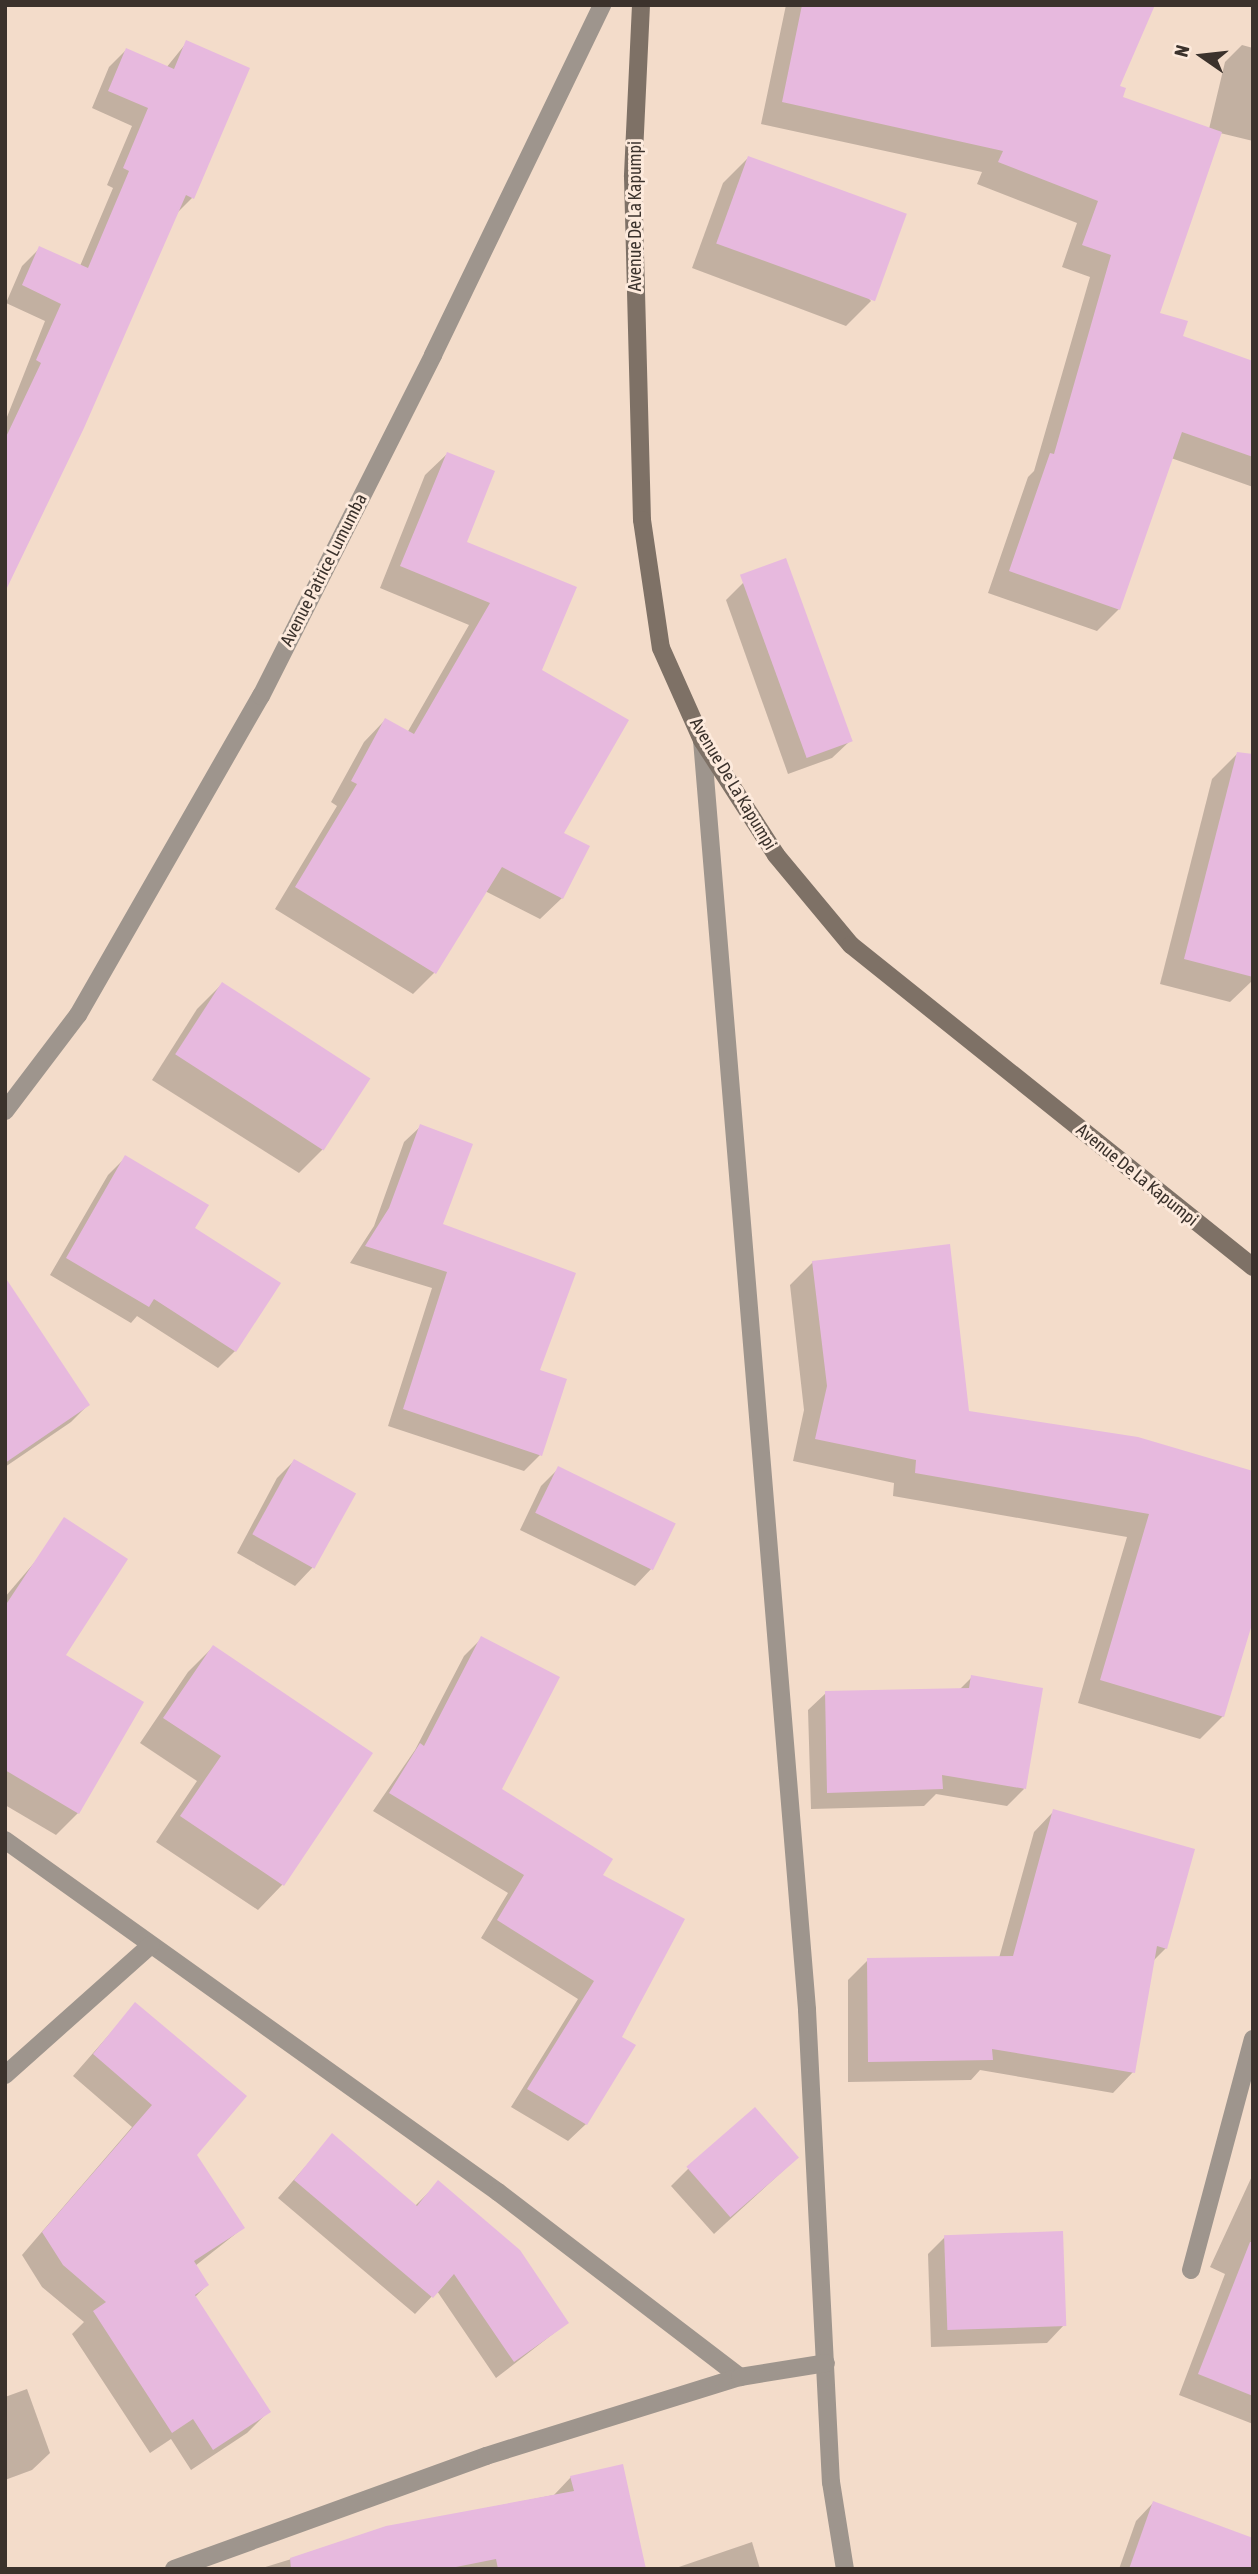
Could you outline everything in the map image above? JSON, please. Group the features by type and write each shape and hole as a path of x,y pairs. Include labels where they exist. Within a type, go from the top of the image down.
{"main road":[{"name":"Avenue De La Kapumpi","path":"641,5 633,177 642,520 661,648 702,740 776,856 851,945 1253,1267"}],"street":[{"name":"Avenue Patrice Lumumba","path":"5,1111 78,1015 261,696 433,355 602,5"},
{"path":"702,740 807,2010 831,2482 845,2569"},
{"path":"5,1840 498,2192 740,2377"},
{"path":"5,2075 151,1945"},
{"path":"1191,2270 1253,2039"},
{"path":"174,2569 486,2456 740,2377 825,2363"}],"building":[{"path":"802,5 1155,5 1120,86 1126,88 1123,97 1222,132 1160,313 1188,321 1183,336 1253,361 1253,457 1182,432 1120,610 1009,571 1050,453 1054,454 1111,255 1082,245 1098,201 998,162 1003,151 782,102"},
{"path":"186,40 250,68 194,199 186,195 84,428 5,592 5,439 41,363 36,360 61,304 22,285 39,246 88,268 129,171 123,168 148,108 108,91 126,48 174,69"},
{"path":"748,156 907,214 875,301 716,243"},
{"path":"447,452 495,471 467,542 577,587 542,670 629,720 564,833 590,846 563,899 502,867 436,974 295,887 357,784 351,781 385,718 414,734 490,603 400,566"},
{"path":"786,558 853,741 807,758 740,575"},
{"path":"1237,752 1253,754 1253,977 1184,959"},
{"path":"222,982 370,1078 324,1151 175,1054"},
{"path":"420,1124 473,1144 443,1224 576,1273 540,1370 567,1379 542,1456 403,1409 447,1272 365,1246 389,1208"},
{"path":"125,1155 209,1205 195,1228 281,1283 236,1352 154,1299 149,1307 66,1258"},
{"path":"950,1244 969,1411 1138,1437 1253,1471 1253,1621 1224,1717 1100,1680 1149,1514 915,1473 916,1460 815,1439 827,1386 812,1261"},
{"path":"5,1277 90,1405 5,1463"},
{"path":"294,1459 356,1493 314,1569 252,1534"},
{"path":"558,1466 676,1523 653,1570 535,1513"},
{"path":"64,1517 128,1559 66,1655 144,1702 79,1814 5,1770 5,1606"},
{"path":"481,1636 560,1677 502,1789 613,1859 603,1875 685,1919 622,2037 636,2045 587,2125 527,2089 594,1981 497,1920 524,1875 389,1793 420,1743 424,1746"},
{"path":"213,1645 373,1753 284,1886 180,1816 221,1756 163,1718"},
{"path":"971,1675 1043,1688 1026,1789 942,1775 943,1789 827,1793 825,1691 969,1688"},
{"path":"1053,1809 1195,1849 1167,1949 1157,1946 1135,2073 992,2049 993,2060 868,2062 867,1958 1013,1956"},
{"path":"135,2002 247,2096 197,2155 245,2228 194,2261 209,2285 195,2295 271,2412 213,2450 193,2419 172,2433 93,2311 106,2302 63,2265 42,2232 152,2105 93,2054"},
{"path":"755,2107 799,2158 730,2217 686,2167"},
{"path":"332,2133 417,2206 438,2180 520,2250 569,2323 514,2362 454,2274 433,2298 294,2180"},
{"path":"1063,2231 1066,2326 947,2330 944,2235"},
{"path":"1250,2242 1253,2242 1253,2396 1198,2374"},
{"path":"623,2464 646,2569 498,2569 496,2559 446,2569 291,2569 290,2558 386,2526 574,2491 570,2476"},
{"path":"1153,2501 1253,2538 1253,2569 1129,2569"}]}
